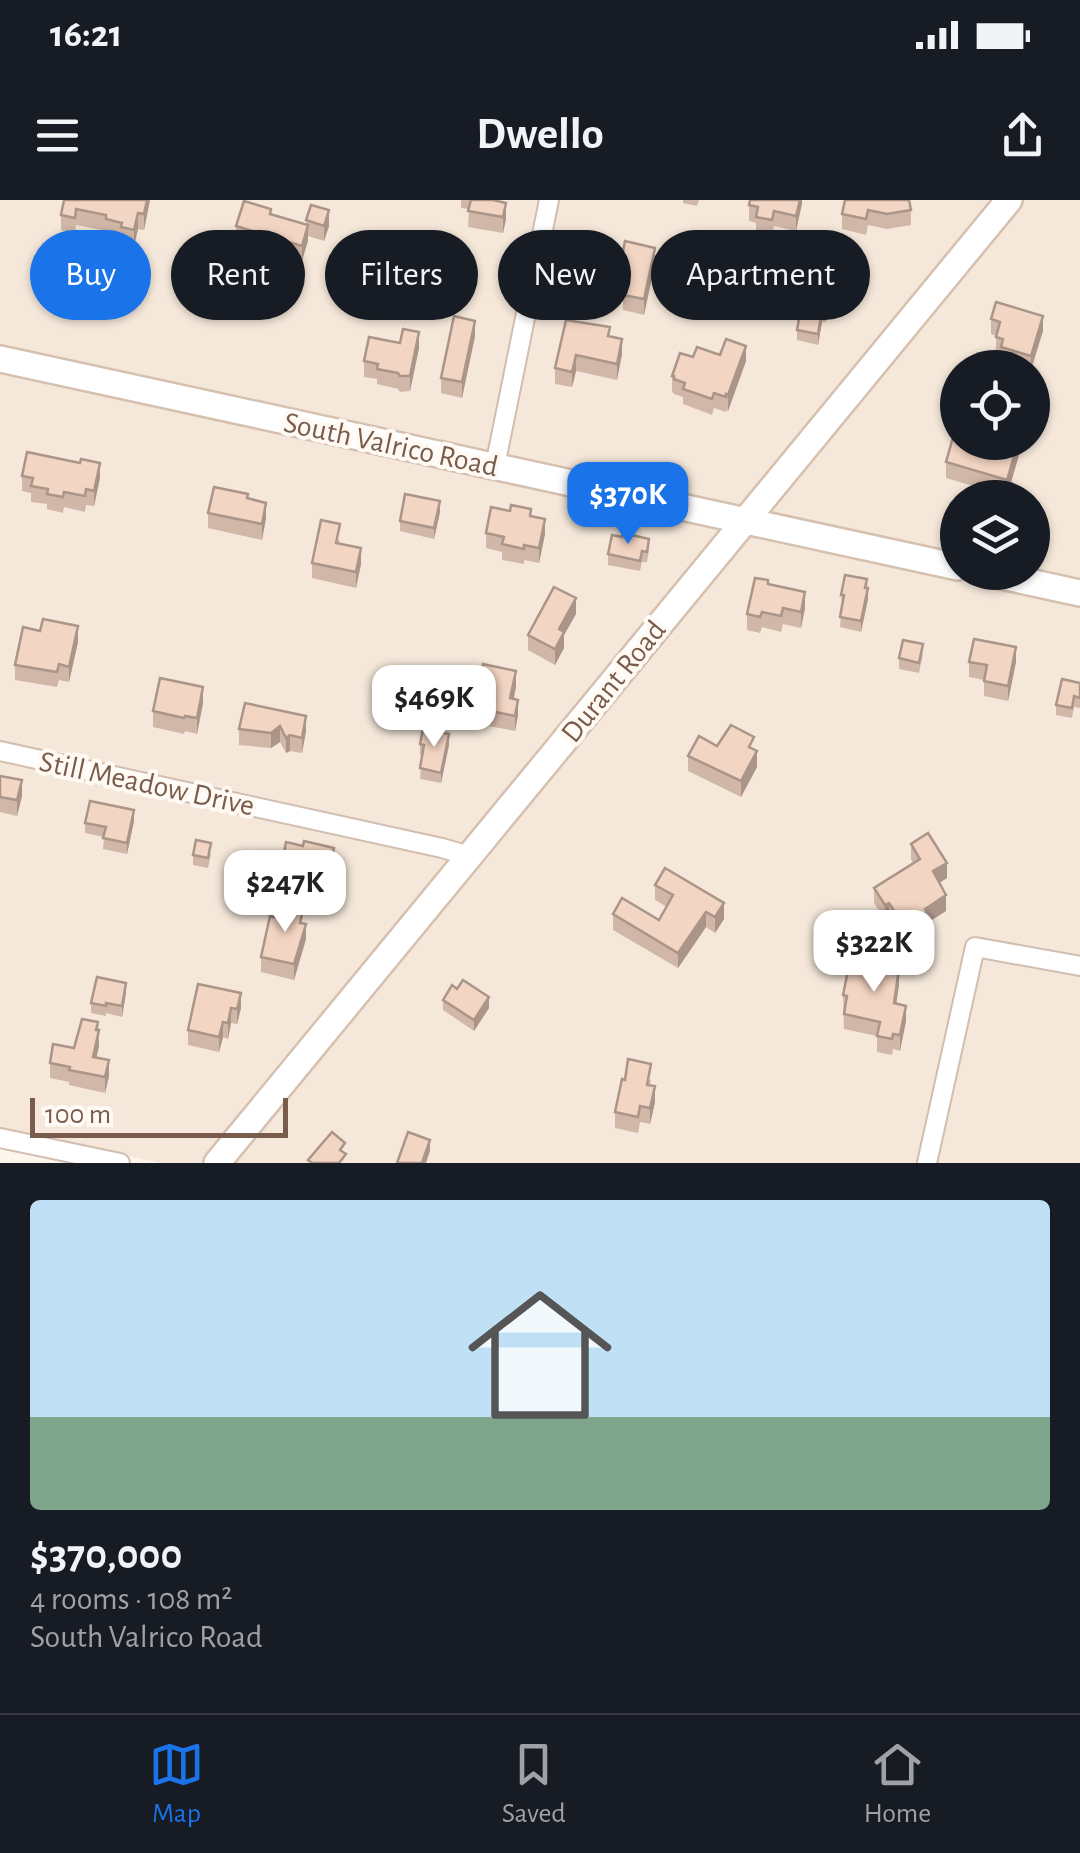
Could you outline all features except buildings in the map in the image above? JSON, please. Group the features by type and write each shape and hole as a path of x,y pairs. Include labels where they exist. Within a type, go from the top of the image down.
{"street":[{"path":"495,466 550,200"},
{"name":"Durant Road","path":"217,1163 1009,200"},
{"name":"South Valrico Road","path":"0,359 940,563"},
{"path":"1050,587 1080,593"},
{"name":"Still Meadow Drive","path":"0,751 469,856"},
{"path":"928,1163 976,947 1080,966"},
{"path":"0,1138 120,1163"}],"shaded area":[{"path":"0,200 539,200 533,230 498,230 498,320 515,320 487,455 0,350"},
{"path":"560,200 997,200 741,511 506,460 535,320 631,320 631,230 554,230"},
{"path":"1022,200 1080,200 1080,584 1050,576 1050,480 940,480 940,554 762,516"},
{"path":"0,368 728,526 465,846 0,742"},
{"path":"749,531 940,572 940,590 1024,590 1080,602 1080,957 977,939 966,945 917,1163 230,1163"},
{"path":"0,760 453,860 204,1163 161,1163 0,1129"},
{"path":"983,958 1080,975 1080,1163 938,1163"}]}
